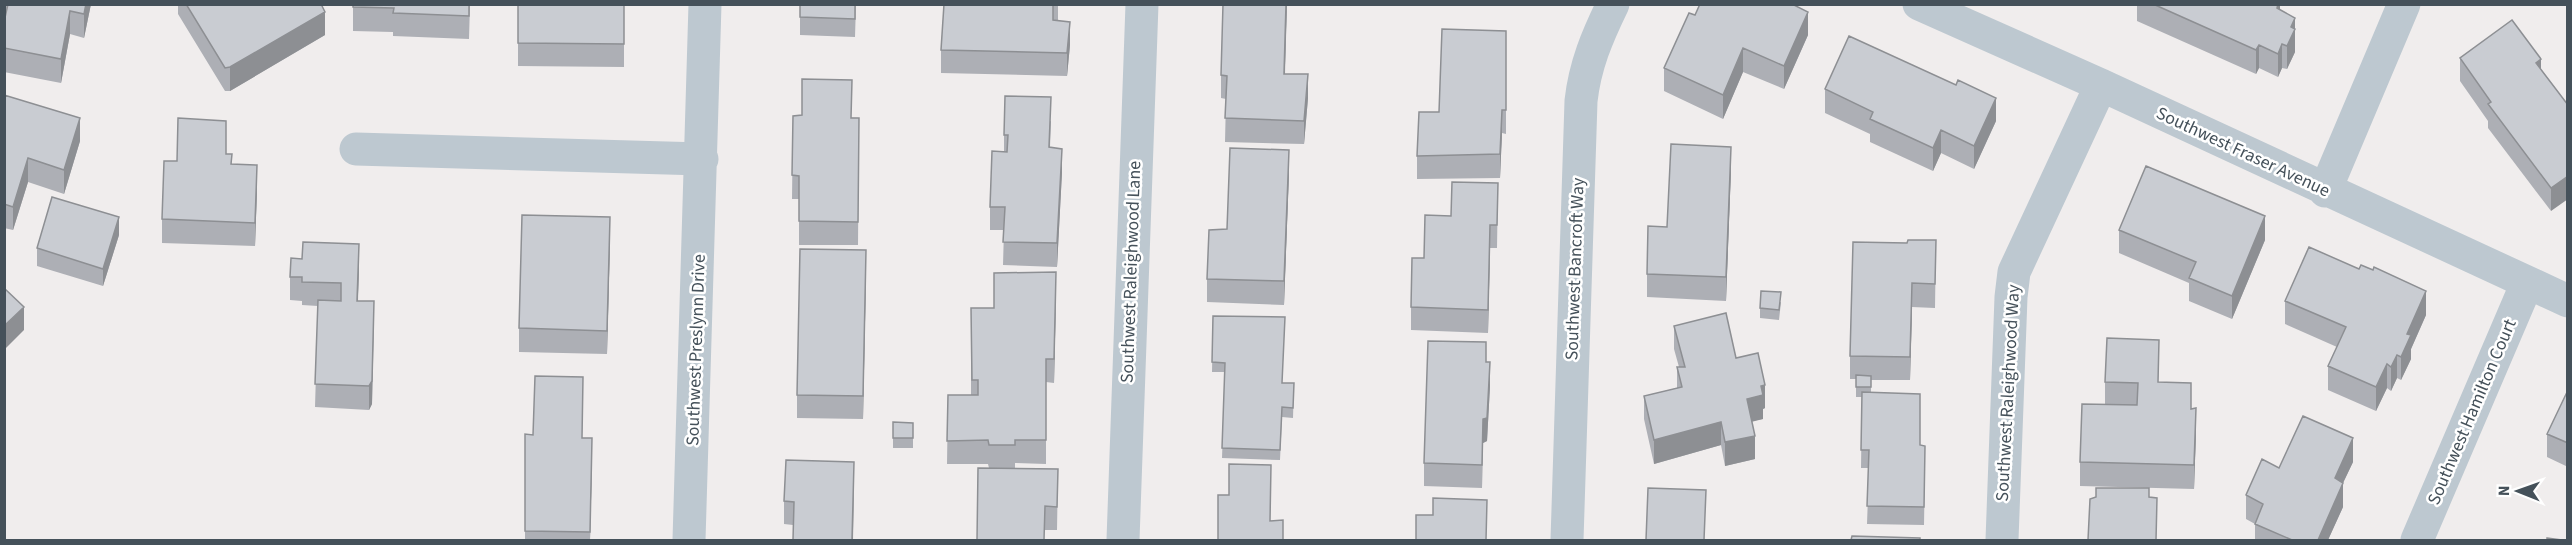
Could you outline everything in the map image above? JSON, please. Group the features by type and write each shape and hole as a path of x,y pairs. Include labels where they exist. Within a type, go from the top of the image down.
{"street":[{"name":"Southwest Preslynn Drive","path":"689,540 705,4"},
{"name":"Southwest Raleighwood Lane","path":"1123,540 1142,4"},
{"name":"Southwest Bancroft Way","path":"1567,540 1581,101 1585,71 1593,46 1613,4"},
{"name":"Southwest Fraser Avenue","path":"1918,4 2101,85 2325,191 2568,301"},
{"path":"2325,191 2404,4"},
{"name":"Southwest Raleighwood Way","path":"2002,540 2011,297 2014,272 2101,85"},
{"path":"356,149 702,159"},
{"name":"Southwest Hamilton Court","path":"2417,540 2527,283"}],"building":[{"path":"8,4 86,4 84,14 70,11 61,59 4,48 4,22"},
{"path":"186,4 321,4 325,12 225,68"},
{"path":"353,4 469,4 469,16 393,13 394,8 353,7"},
{"path":"518,4 624,4 624,44 518,43"},
{"path":"800,4 855,4 855,19 800,17"},
{"path":"944,4 1053,4 1053,20 1070,22 1067,53 941,50"},
{"path":"1223,4 1286,4 1284,74 1308,74 1304,121 1225,118 1227,76 1221,75"},
{"path":"1700,4 1792,4 1808,12 1784,66 1743,48 1723,95 1664,68 1689,13 1695,15"},
{"path":"2153,4 2278,4 2277,8 2295,18 2291,27 2295,29 2287,46 2282,44 2278,54 2259,45 2256,50"},
{"path":"2512,20 2541,59 2536,63 2568,105 2568,176 2551,188 2488,104 2491,102 2460,58"},
{"path":"1442,29 1506,31 1506,110 1502,110 1500,154 1417,156 1419,112 1439,112"},
{"path":"1849,36 1956,85 1958,80 1996,98 1974,146 1941,130 1933,148 1870,119 1873,112 1825,89"},
{"path":"802,79 852,80 851,118 859,118 858,222 799,221 799,176 792,175 793,116 802,115"},
{"path":"4,95 80,118 64,170 28,158 13,207 4,204"},
{"path":"1005,96 1051,97 1049,147 1062,149 1057,243 1003,242 1005,207 990,207 992,151 1007,152 1008,135 1004,135"},
{"path":"178,118 226,121 226,154 232,154 231,164 257,165 255,223 162,219 164,161 177,161"},
{"path":"1671,144 1731,147 1726,277 1647,274 1648,226 1667,227"},
{"path":"1230,148 1289,150 1284,281 1207,279 1209,230 1227,229"},
{"path":"2146,166 2265,216 2232,296 2189,278 2196,262 2119,230"},
{"path":"1452,182 1498,183 1497,225 1490,225 1488,310 1411,307 1412,258 1424,258 1425,215 1451,216"},
{"path":"52,197 119,217 103,269 37,248"},
{"path":"522,215 610,217 607,331 519,328"},
{"path":"1908,240 1936,240 1935,284 1912,283 1910,357 1850,356 1853,242 1907,243"},
{"path":"303,242 359,244 357,301 374,301 372,381 369,386 315,384 318,300 341,301 341,283 302,282 302,277 290,277 291,258 302,259"},
{"path":"2309,247 2359,269 2361,265 2373,270 2374,267 2426,291 2407,334 2411,335 2401,357 2397,355 2391,367 2387,364 2376,387 2328,366 2346,327 2285,301"},
{"path":"800,249 866,250 863,396 797,395"},
{"path":"1056,272 1054,359 1046,359 1046,440 1015,440 1015,445 989,445 988,440 947,441 948,395 978,395 978,380 972,380 971,308 994,308 994,273"},
{"path":"4,288 24,307 4,326"},
{"path":"1761,291 1781,292 1779,310 1760,308"},
{"path":"1726,313 1736,358 1758,353 1765,385 1761,386 1763,395 1747,399 1755,436 1725,442 1721,422 1654,440 1644,396 1682,387 1677,367 1685,367 1674,326"},
{"path":"1213,316 1285,317 1282,383 1294,383 1293,408 1282,407 1280,450 1222,448 1225,363 1212,362"},
{"path":"2107,338 2159,340 2158,382 2191,383 2191,409 2196,408 2194,465 2080,462 2082,404 2137,405 2138,383 2105,382"},
{"path":"1428,341 1486,342 1486,362 1490,362 1487,418 1483,419 1482,465 1424,463"},
{"path":"1856,375 1871,376 1871,387 1856,387"},
{"path":"535,376 583,377 582,438 592,438 590,532 525,531 525,434 533,435"},
{"path":"2568,390 2568,443 2547,434"},
{"path":"1862,392 1920,394 1920,445 1925,446 1924,507 1867,506 1869,450 1861,450"},
{"path":"2303,416 2353,438 2335,478 2343,483 2318,540 2292,540 2255,524 2263,504 2246,495 2262,459 2279,468"},
{"path":"893,422 913,423 913,438 893,438"},
{"path":"786,460 854,462 852,540 793,540 794,502 784,501"},
{"path":"1229,464 1271,465 1270,521 1283,520 1283,540 1218,540 1218,495 1229,495"},
{"path":"978,468 1058,469 1057,507 1045,506 1044,540 977,540"},
{"path":"1648,488 1706,490 1704,540 1646,540"},
{"path":"2096,488 2149,488 2149,497 2157,498 2156,540 2088,540 2090,499 2096,497"},
{"path":"1433,498 1487,500 1486,540 1416,540 1416,515 1433,515"},
{"path":"1852,536 1920,538 1920,540 1851,540"}]}
